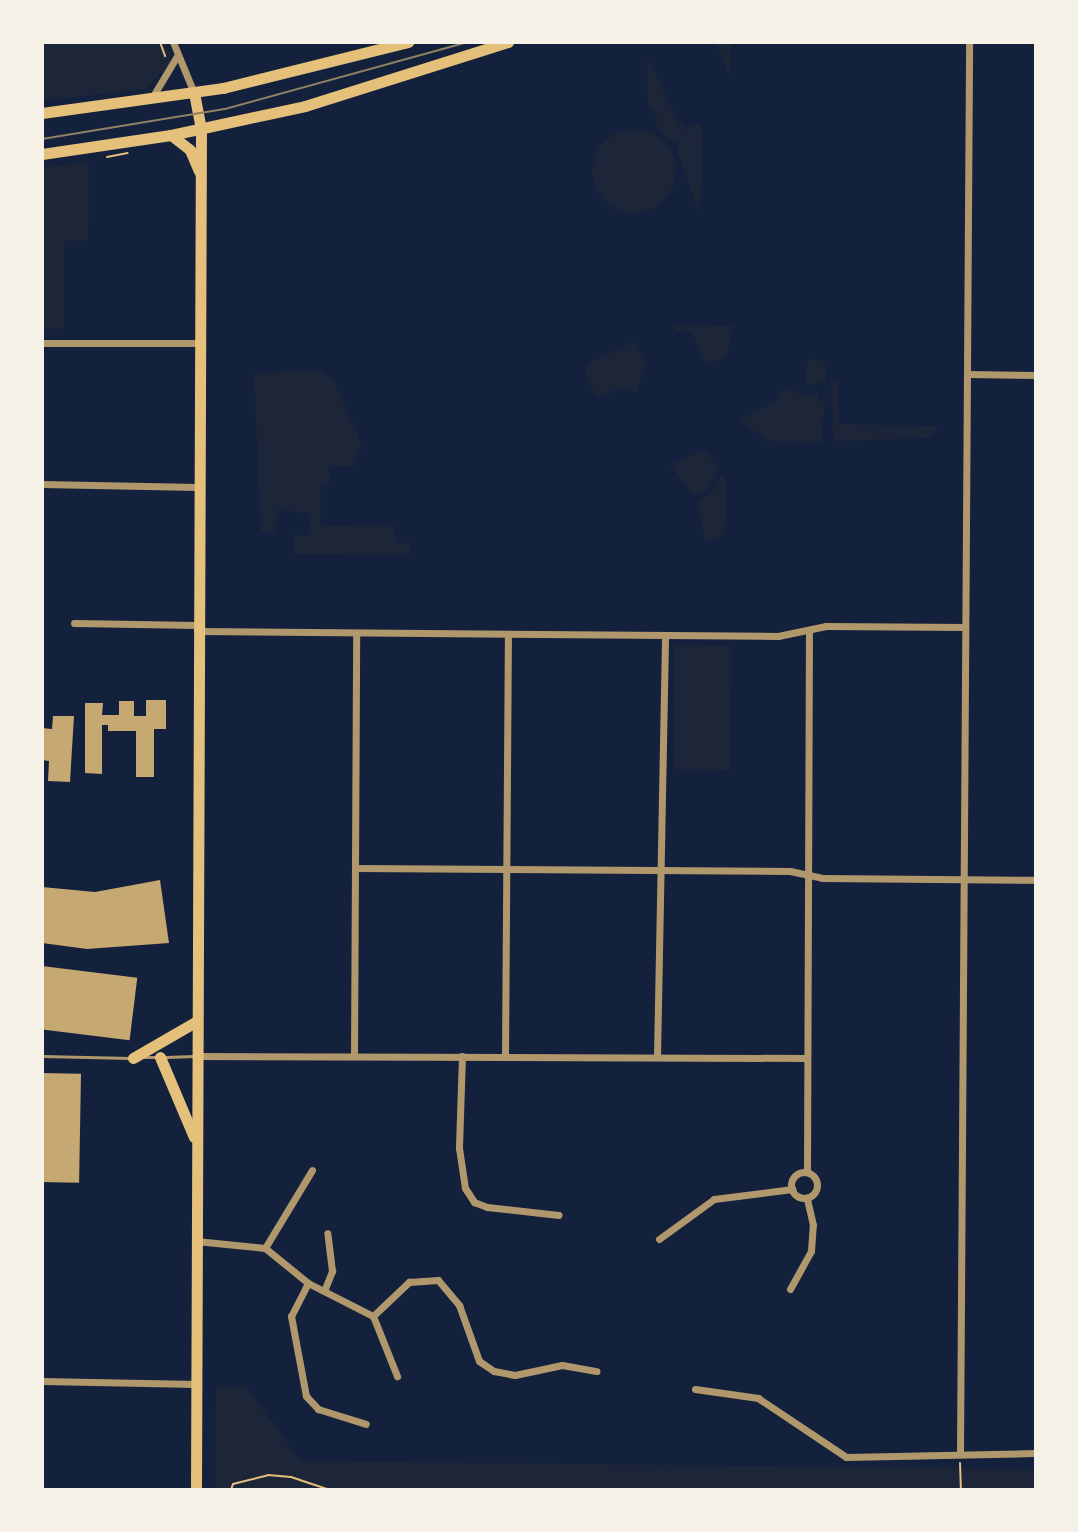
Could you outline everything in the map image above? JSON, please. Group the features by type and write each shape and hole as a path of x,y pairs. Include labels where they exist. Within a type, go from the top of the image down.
{"main road":[{"path":"42,113 194,93 408,42"},
{"path":"42,154 171,135 323,101 508,42"},
{"path":"194,93 201,129 195,1022 196,1490"},
{"path":"171,135 190,150 200,175"},
{"path":"133,1058 195,1022"},
{"path":"160,1057 196,1142"}],"street":[{"path":"173,42 194,93"},
{"path":"960,1454 969,42"},
{"path":"150,99 175,67 178,54"},
{"path":"42,343 199,343"},
{"path":"967,374 1036,375"},
{"path":"42,484 198,487"},
{"path":"74,623 356,633 665,636 809,633 826,626 965,627"},
{"path":"354,1055 356,633"},
{"path":"807,1198 818,1185 807,1172 809,633"},
{"path":"505,1056 508,635"},
{"path":"657,1057 665,636"},
{"path":"355,868 660,870 1036,880"},
{"path":"195,1056 807,1058"},
{"path":"462,1056 459,1148 465,1188 474,1202 487,1207 559,1215"},
{"path":"265,1248 312,1170"},
{"path":"792,1189 794,1176 807,1172"},
{"path":"659,1239 714,1199 792,1189 807,1198 813,1225 811,1251 790,1289"},
{"path":"324,1291 332,1271 327,1233"},
{"path":"196,1241 265,1248 308,1283 373,1316 397,1376"},
{"path":"373,1316 409,1282 438,1280 459,1305 479,1361 494,1371 515,1375 562,1365 596,1371"},
{"path":"308,1283 291,1316 306,1396 318,1409 366,1424"},
{"path":"42,1381 196,1384"},
{"path":"695,1389 758,1398 846,1457 1036,1453"}],"lane":[{"path":"42,1056 195,1056"}],"path":[{"path":"960,1454 961,1490"},
{"path":"231,1490 233,1484 268,1475 291,1477 330,1490"}],"shaded area":[{"path":"42,42 165,42 172,61 146,89 42,101"},
{"path":"716,42 731,42 730,78"},
{"path":"647,56 679,124 686,125 682,138 674,143 656,127 657,116 648,105"},
{"path":"689,125 700,125 703,134 700,215 676,147"},
{"path":"634,129 650,132 664,141 673,155 676,171 673,187 664,201 650,210 634,213 618,210 604,201 595,187 592,171 595,155 604,141 618,132"},
{"path":"89,162 88,240 64,241 64,328 42,330 42,168"},
{"path":"673,325 733,326 727,356 707,365 691,331 676,331"},
{"path":"633,342 646,364 636,392 617,389 597,398 585,372 589,363"},
{"path":"808,358 825,362 825,382 805,385"},
{"path":"315,369 333,379 362,445 352,466 329,466 329,484 320,484 321,526 392,525 397,543 411,543 410,555 293,554 294,535 309,535 309,513 278,510 274,533 261,531 254,374"},
{"path":"831,380 839,380 839,424 937,426 930,438 833,441"},
{"path":"788,389 804,395 818,392 818,401 825,401 821,442 768,441 739,421 780,399 778,394"},
{"path":"705,449 719,469 706,491 694,495 670,465"},
{"path":"722,474 727,484 724,534 705,543 698,500 712,493"},
{"path":"675,645 732,646 730,770 673,769"},
{"path":"216,1387 247,1387 300,1461 1036,1469 1036,1490 215,1490"}],"building":[{"path":"146,700 166,700 166,729 154,729 154,777 136,777 136,731 108,731 108,725 102,725 102,774 85,773 85,703 103,703 102,715 119,715 119,701 134,701 134,716 146,716"},
{"path":"53,716 74,716 70,782 48,781 49,761 42,760 42,728 52,729"},
{"path":"160,880 169,943 87,949 42,943 42,887 95,892"},
{"path":"42,966 137,978 130,1040 42,1029"},
{"path":"42,1073 81,1074 79,1183 42,1182"}],"tram line":[{"path":"42,139 225,109 469,42"}]}
